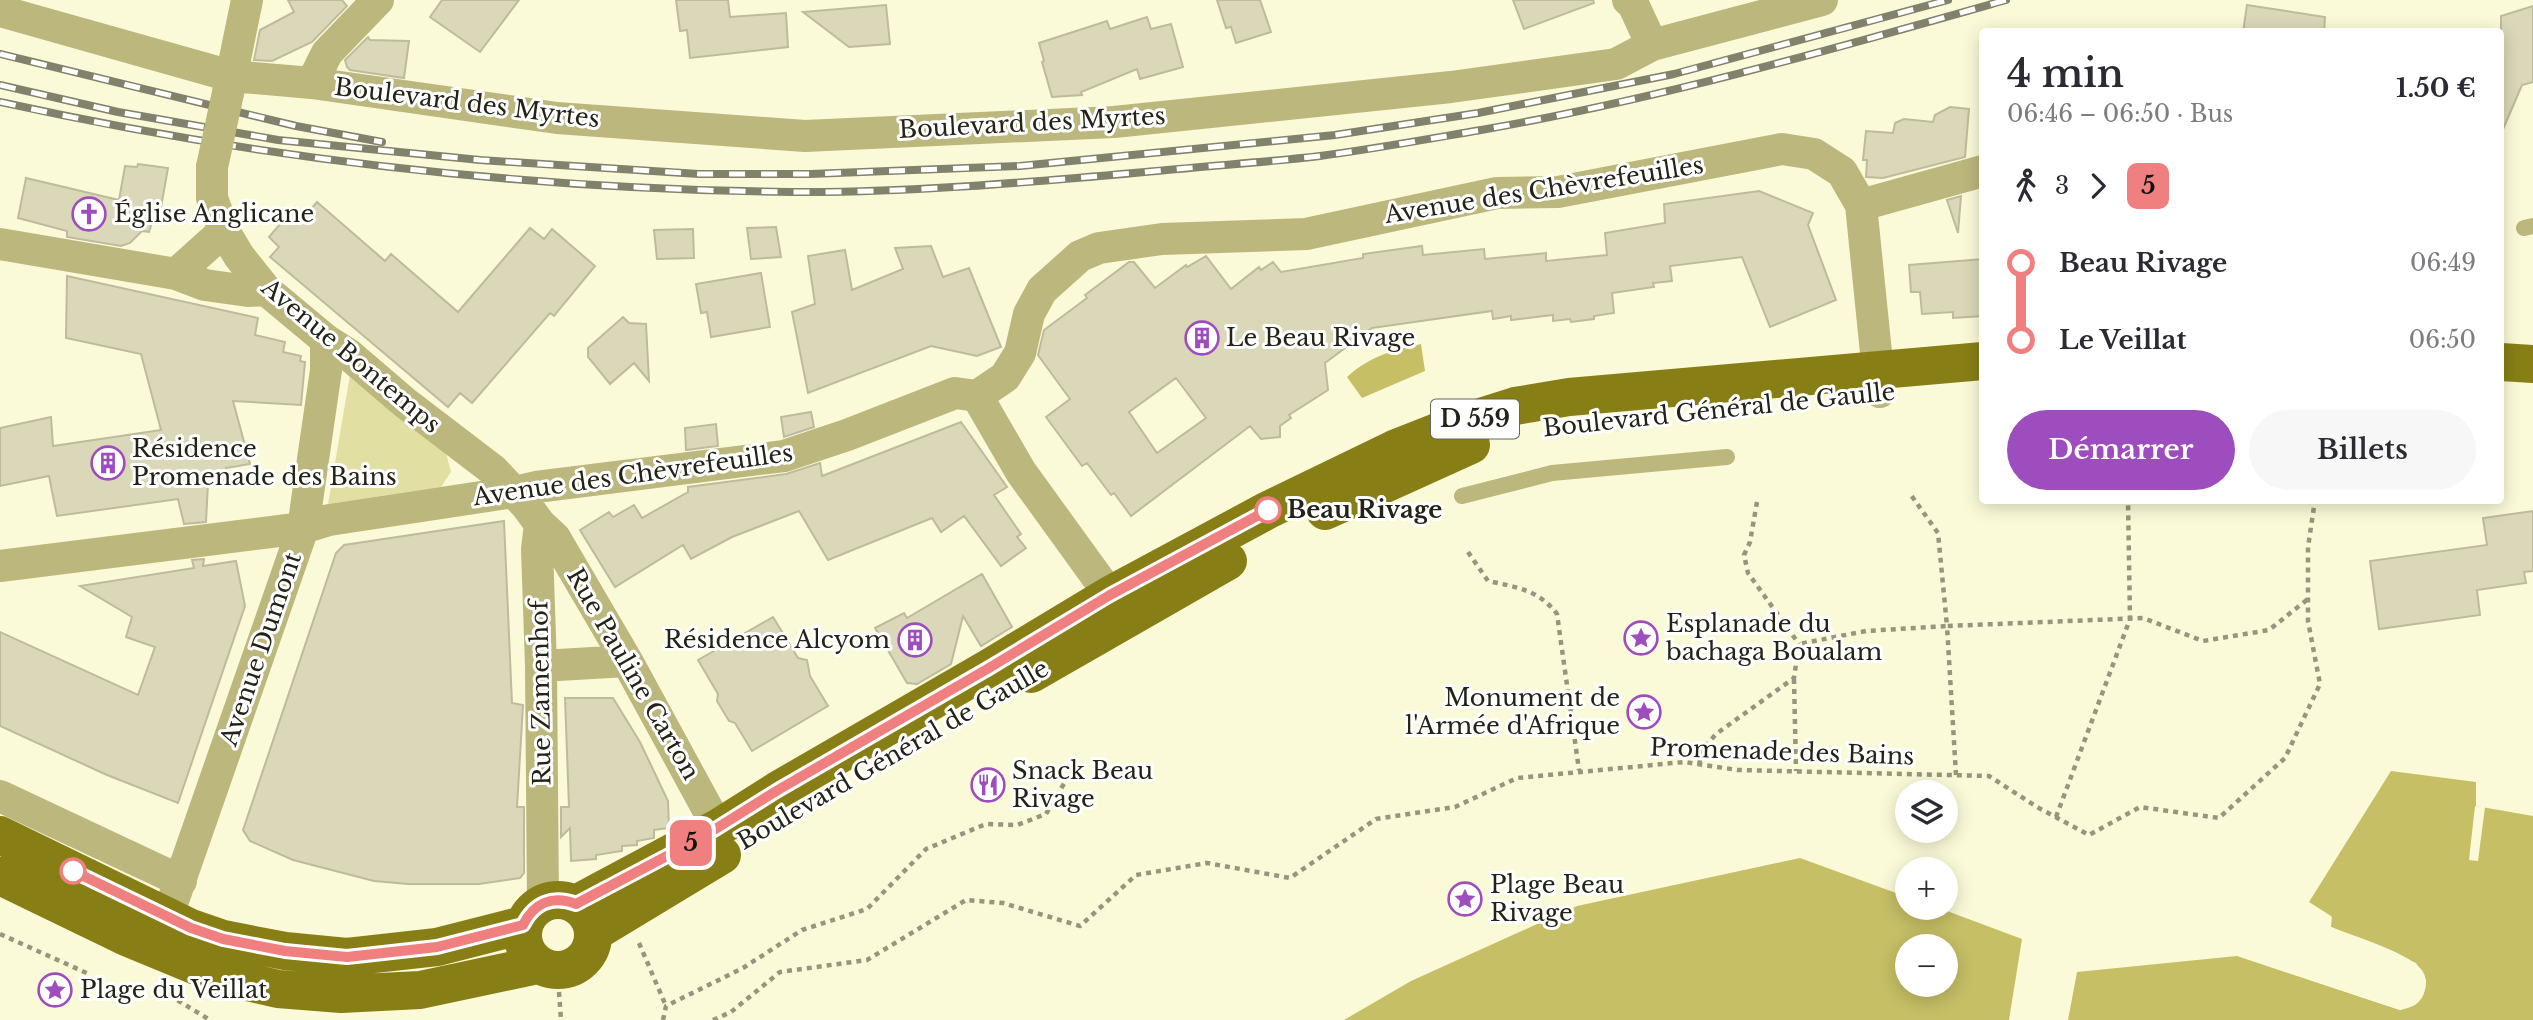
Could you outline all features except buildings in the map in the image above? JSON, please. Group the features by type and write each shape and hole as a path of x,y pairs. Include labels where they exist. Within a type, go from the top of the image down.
{"main road":[{"name":"Boulevard Général de Gaulle","path":"0,876 162,933 191,928 223,939 285,951 347,957 437,947 571,917 791,813 1085,642 1300,523 1470,445 1532,429 1878,381 1979,362"},
{"path":"2504,362 2533,364"},
{"name":"Boulevard Général de Gaulle","path":"571,917 778,790 1110,595 1268,510 1394,449 1455,425 1516,406 1569,397 1878,381 1979,384"},
{"path":"2504,387 2533,388"},
{"name":"Boulevard Général de Gaulle","path":"0,835 162,933 218,975 278,989 341,994 420,990 538,965 558,970 569,969 579,963 592,944 571,917"},
{"path":"538,965 524,948 571,917"}],"street":[{"name":"Avenue Bontemps","path":"247,0 212,167 212,198 224,231 239,256 266,290 493,470 514,492"},
{"path":"312,83 327,53 378,0"},
{"path":"1628,0 1633,4 1652,45"},
{"name":"Boulevard des Myrtes","path":"0,11 230,84 266,81 312,83 557,118 805,136 1114,122 1451,87 1616,64 1652,45 1822,0"},
{"name":"Avenue des Chèvrefeuilles","path":"0,566 303,528 329,520 536,487 784,456 955,393 977,396 1004,377 1020,353 1029,314 1042,290 1080,257 1100,248 1162,239 1306,234 1497,193 1558,192 1782,149 1814,155 1842,172 1861,205"},
{"path":"1878,381 1861,205 1979,172"},
{"path":"176,274 224,231"},
{"path":"0,244 176,274 205,285 248,291 266,290"},
{"name":"Avenue Dumont","path":"162,933 303,528 326,370 326,340"},
{"path":"977,396 1021,472 1110,595 1085,642"},
{"path":"514,492 540,524"},
{"name":"Rue Pauline Carton","path":"540,524 555,538 627,661 718,828"},
{"name":"Rue Zamenhof","path":"540,524 537,549 541,666 571,917"},
{"path":"541,666 627,661"},
{"path":"0,796 181,881"}],"lane":[{"path":"1462,496 1552,473 1727,457"}],"path":[{"path":"1910,495 1937,533 1947,626 1956,775"},
{"path":"1757,502 1750,542 1744,555 1748,573 1799,644 1794,678 1796,771"},
{"path":"2056,817 2130,619 2128,504"},
{"name":"Promenade des Bains","path":"713,1020 731,1012 780,972 867,960 966,900 1003,903 1080,926 1136,875 1208,863 1290,878 1376,820 1455,807 1517,778 1684,762 1738,770 1989,776 2088,835 2140,807 2219,818 2285,758 2319,684 2308,621 2308,547 2314,504"},
{"path":"1468,552 1488,581 1528,589 1548,601 1557,614 1579,770"},
{"path":"1799,644 1866,631 2143,618 2203,641 2269,630 2308,599"},
{"path":"1699,765 1702,750 1716,734 1794,678"},
{"path":"666,1006 743,968 802,930 867,908 926,849 986,824 1017,825 1046,814 1072,770"},
{"path":"571,917 635,934 666,1006 663,1020"},
{"path":"0,934 91,975"}],"shaded area":[{"path":"1421,344 1425,371 1362,398 1347,377 1381,355"},
{"path":"351,369 446,453 451,472 441,487 328,504"},
{"path":"2391,771 2476,782 2476,806 2533,816 2533,1020 2068,1020 2077,972 2237,956 2400,1010 2416,1004 2424,995 2426,987 2421,969 2392,951 2331,927 2331,916 2309,902"},
{"path":"1800,858 1895,893 1895,920 1958,920 1958,915 2022,939 2009,1020 1344,1020 1411,981 1577,906"}],"pier":[{"path":"2475,806 2485,807 2478,861 2469,860"},
{"path":"2332,916 2331,927 2416,963 2426,980 2422,997 2416,1004 2400,1010 2247,959 2246,955 2401,1006 2414,1001 2419,995 2422,980 2414,966 2329,930 2328,921"}],"railway":[{"path":"0,85 118,112 278,140 480,160 699,174 810,174 1020,166 1335,135 1478,113 1674,74 1948,0"},
{"path":"0,102 195,140 294,155 492,177 691,190 837,192 932,188 1301,158 1481,130 1680,88 2006,0"},
{"path":"0,54 296,126 382,142"}],"bus line":[{"name":"5","path":"73,871 191,928 223,939 285,951 347,957 437,947 523,925 528,916 543,902 565,900 576,904 666,858 1110,595 1268,510"}],"place":[{"name":"Église Anglicane","path":"89,214"},
{"name":"Le Beau Rivage","path":"1202,338"},
{"name":"Résidence Promenade des Bains","path":"108,463"},
{"name":"Beau Rivage","path":"1268,510"},
{"name":"Esplanade du bachaga Boualam","path":"1641,638"},
{"name":"Résidence Alcyom","path":"915,640"},
{"name":"Monument de l'Armée d'Afrique","path":"1644,712"},
{"name":"Snack Beau Rivage","path":"988,785"},
{"name":"Plage Beau Rivage","path":"1465,899"},
{"name":"Plage du Veillat","path":"55,990"}]}
